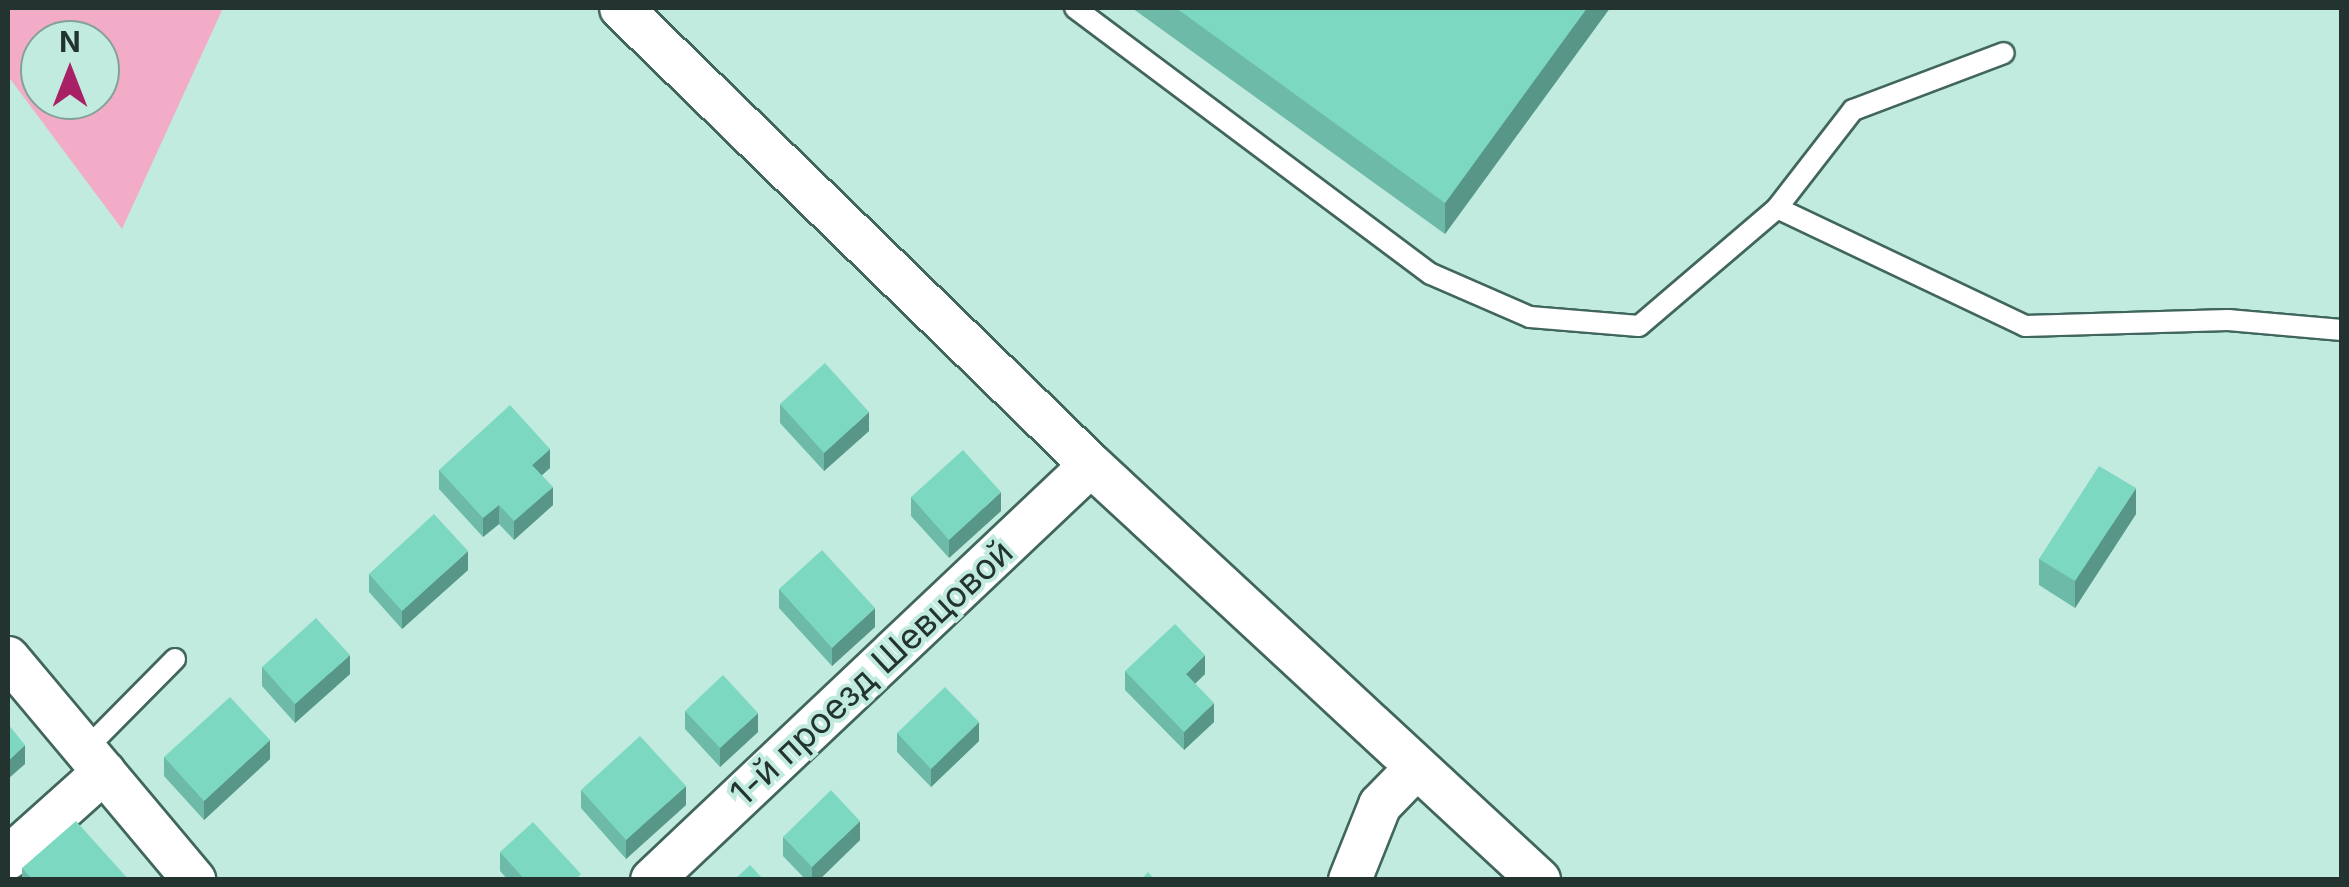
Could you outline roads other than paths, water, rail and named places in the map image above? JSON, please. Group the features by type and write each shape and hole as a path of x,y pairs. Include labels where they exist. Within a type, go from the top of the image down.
{"street":[{"path":"620,8 1091,465 1414,770 1539,880"},
{"name":"1-й проезд Шевцовой","path":"652,880 1091,465"},
{"path":"8,658 194,880"},
{"path":"8,858 94,761"},
{"path":"1350,880 1380,805 1414,770"}],"lane":[{"path":"1075,8 1431,274 1530,317 1639,326 1776,208 1853,110 2004,53"},
{"path":"1776,208 2025,326 2228,320 2342,330"},
{"path":"94,761 175,659"}]}
